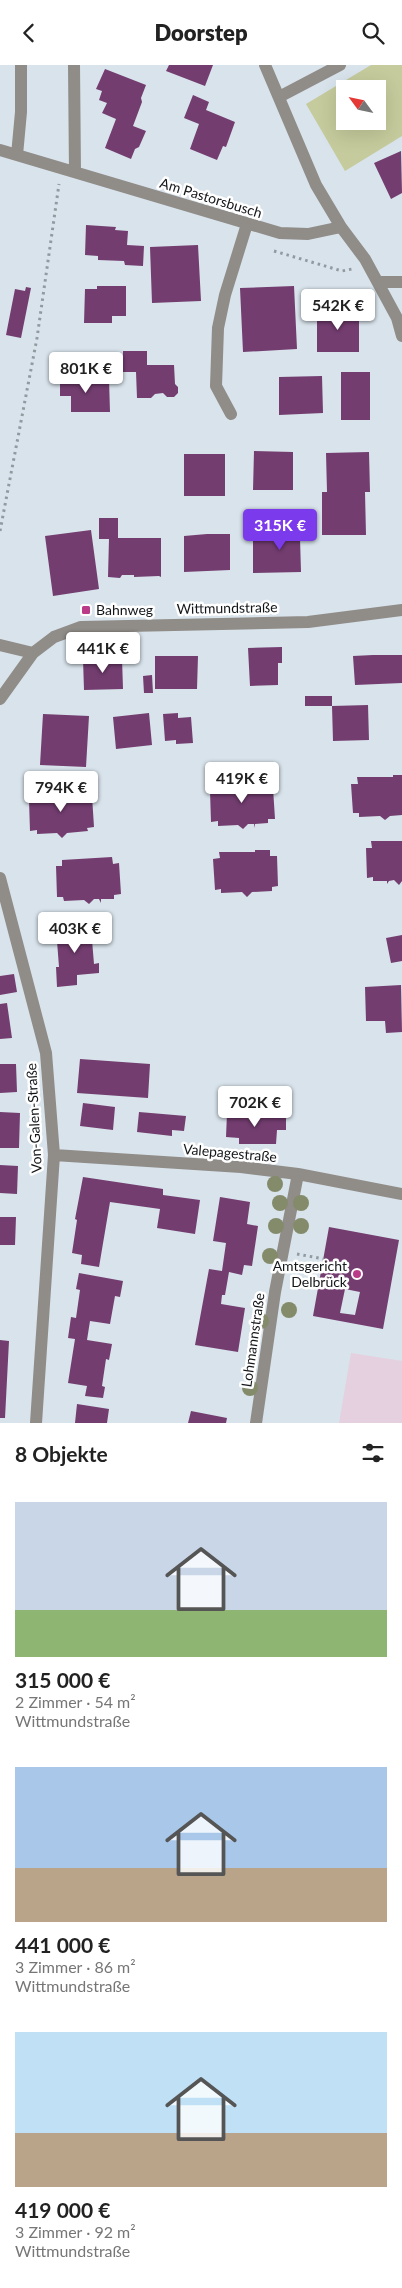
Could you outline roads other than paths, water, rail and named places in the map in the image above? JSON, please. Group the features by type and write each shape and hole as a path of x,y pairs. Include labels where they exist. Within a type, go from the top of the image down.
{"street":[{"path":"17,155 21,113 21,65"},
{"path":"74,65 75,172"},
{"path":"265,65 316,185 341,227 365,259 397,318 402,336"},
{"path":"279,97 340,65"},
{"name":"Am Pastorsbusch","path":"0,150 247,225 280,233 308,234 341,227"},
{"path":"231,415 216,386 218,327 225,295 247,225"},
{"path":"378,282 402,282"},
{"name":"Wittmundstraße","path":"33,653 54,637 82,627 308,622 402,610"},
{"path":"0,645 33,653 0,699"},
{"name":"Von-Galen-Straße","path":"0,877 46,1053 54,1155 36,1423"},
{"name":"Valepagestraße","path":"54,1155 241,1167 298,1174 402,1194"},
{"name":"Lohmannstraße","path":"256,1423 282,1252 298,1174"}],"place":[{"name":"Bahnweg","path":"86,610"},
{"name":"Amtsgericht Delbrück","path":"357,1274"}]}
